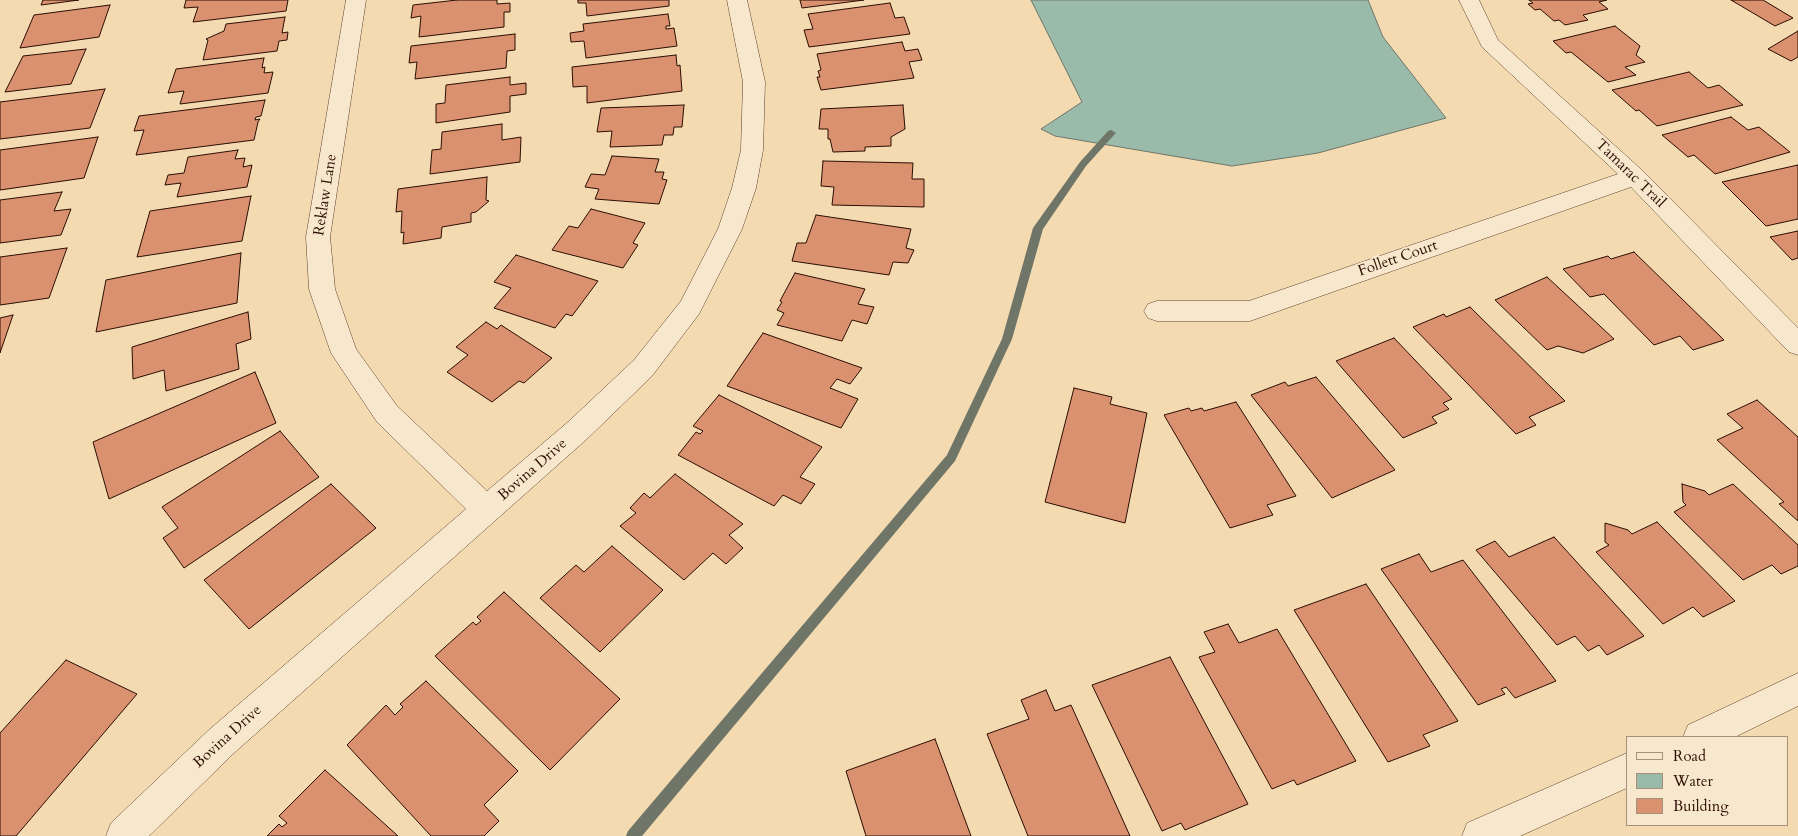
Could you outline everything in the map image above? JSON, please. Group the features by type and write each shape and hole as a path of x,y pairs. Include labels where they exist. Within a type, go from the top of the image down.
{"street":[{"name":"Reklaw Lane","path":"356,0 318,237 322,289 344,353 387,414 488,510"},
{"name":"Bovina Drive","path":"124,836 222,741 578,430 643,368 690,306 730,229 744,188 752,150 755,115 754,82 737,0"},
{"name":"Tamarac Trail","path":"1469,0 1490,43 1635,177 1798,345"},
{"name":"Follett Court","path":"1156,311 1250,311 1635,177"},
{"path":"1702,736 1798,689"},
{"path":"1480,836 1626,770"}],"water":[{"path":"1031,0 1368,0 1383,37 1446,118 1318,153 1232,166 1055,136 1041,129 1082,102"}],"building":[{"path":"43,0 79,0 41,5"},
{"path":"186,0 288,0 286,11 193,22 198,7 184,8"},
{"path":"457,0 497,0 497,4 510,3 510,12 504,12 504,27 419,37 421,16 411,18 413,5"},
{"path":"578,0 669,0 669,6 587,16 586,3 578,3"},
{"path":"800,0 864,0 802,8"},
{"path":"1529,0 1607,0 1599,2 1608,9 1583,15 1588,20 1565,25 1559,20 1554,21 1540,9 1535,10 1528,4 1533,3"},
{"path":"1731,0 1763,0 1793,18 1775,26"},
{"path":"890,3 895,18 904,17 910,34 809,47 804,30 813,29 808,14"},
{"path":"110,5 99,37 20,48 34,15"},
{"path":"668,14 670,26 666,26 666,29 674,28 677,46 586,58 584,41 571,42 570,33 584,31 583,24"},
{"path":"285,17 282,33 288,32 287,40 279,41 277,51 203,60 208,40 206,39 224,31 226,24"},
{"path":"1615,26 1640,46 1636,55 1645,62 1625,67 1636,75 1608,82 1571,52 1566,53 1553,41"},
{"path":"1798,31 1798,57 1791,61 1768,49"},
{"path":"515,34 515,50 507,51 506,68 415,79 417,62 409,63 411,46"},
{"path":"902,42 905,51 918,49 922,60 909,62 914,78 821,90 817,77 820,77 818,71 821,70 817,54"},
{"path":"86,49 71,84 5,92 23,56"},
{"path":"676,55 677,66 680,65 682,91 587,103 587,86 573,87 572,67"},
{"path":"264,58 262,68 265,67 264,73 273,72 268,93 180,104 184,91 168,93 176,69"},
{"path":"1689,72 1708,88 1719,85 1743,105 1657,126 1612,90"},
{"path":"510,77 510,85 526,83 526,94 510,96 510,112 436,123 436,104 445,103 446,85"},
{"path":"105,89 90,128 0,139 0,102"},
{"path":"265,100 261,116 256,117 255,120 260,119 254,140 136,155 144,130 134,131 139,116"},
{"path":"684,105 682,127 674,127 673,135 664,135 662,145 610,147 612,131 597,132 601,108"},
{"path":"903,105 905,129 891,137 891,146 865,147 865,151 833,152 830,139 828,139 828,129 819,129 821,109"},
{"path":"1731,117 1748,130 1759,127 1790,152 1715,174 1694,155 1688,157 1662,135"},
{"path":"502,124 502,140 521,137 520,162 430,174 432,150 441,149 442,132"},
{"path":"98,137 84,178 0,190 0,150"},
{"path":"238,150 235,159 245,158 243,167 252,165 247,187 177,197 181,183 165,185 168,175 184,173 188,157"},
{"path":"612,156 659,159 655,172 664,172 662,179 667,180 659,204 595,199 599,189 585,187 591,174 605,175"},
{"path":"823,161 913,163 912,179 924,179 924,207 832,205 834,187 821,186"},
{"path":"1798,165 1798,219 1766,226 1722,182"},
{"path":"487,177 486,200 489,201 476,212 471,213 471,222 442,227 441,238 403,244 404,232 401,233 402,211 396,212 398,189"},
{"path":"62,192 54,211 71,209 61,235 0,243 0,200"},
{"path":"251,196 242,241 137,257 150,211"},
{"path":"591,209 645,223 633,243 638,245 623,268 552,250 569,226 578,228"},
{"path":"816,215 911,229 906,248 914,250 908,263 893,262 889,275 792,261 797,243 806,243"},
{"path":"1798,231 1798,258 1792,260 1770,237"},
{"path":"67,248 49,298 0,305 0,257"},
{"path":"1634,252 1724,340 1693,350 1680,336 1654,345 1604,294 1590,297 1563,269 1608,256 1611,259"},
{"path":"241,253 237,303 96,332 106,280"},
{"path":"516,255 598,281 572,316 566,314 555,328 494,308 511,288 494,282"},
{"path":"795,273 865,289 858,304 874,307 867,324 852,320 842,341 777,325 784,313 777,310 782,302 780,301"},
{"path":"1547,277 1614,339 1583,353 1558,346 1547,350 1495,300"},
{"path":"1470,307 1565,401 1529,417 1536,425 1516,434 1413,327 1444,314 1446,317"},
{"path":"248,312 251,339 236,344 239,369 166,391 164,370 133,379 132,347"},
{"path":"13,315 0,353 0,318"},
{"path":"486,322 497,329 501,325 552,358 524,383 519,381 492,402 447,372 468,355 456,347"},
{"path":"763,333 862,368 850,384 837,379 830,388 858,399 841,428 727,386"},
{"path":"1394,338 1452,399 1443,403 1449,409 1432,417 1437,423 1403,438 1336,361"},
{"path":"255,372 276,423 109,499 93,442"},
{"path":"1316,377 1395,470 1332,498 1251,395 1285,382 1288,386"},
{"path":"1074,388 1112,397 1110,404 1147,413 1125,523 1045,502"},
{"path":"719,395 822,447 800,477 815,484 801,504 783,495 774,506 678,455 696,432 700,434 703,431 693,426"},
{"path":"1757,400 1798,437 1798,521 1779,504 1784,502 1717,440 1743,428 1727,414"},
{"path":"1236,402 1296,496 1267,505 1273,515 1230,528 1164,415 1189,408 1191,411 1202,408 1204,411"},
{"path":"280,431 319,477 184,568 163,538 178,528 162,507"},
{"path":"675,474 743,524 729,535 743,548 726,564 713,553 684,580 620,526 636,513 630,508 644,493 650,498"},
{"path":"331,484 376,528 249,629 204,580"},
{"path":"1682,484 1705,491 1709,495 1733,484 1798,545 1798,566 1781,574 1772,565 1743,580 1674,512 1686,505 1683,502"},
{"path":"1657,522 1735,601 1703,617 1693,607 1663,624 1596,552 1609,545 1605,542 1605,523 1628,530 1632,534"},
{"path":"1554,537 1644,636 1607,655 1599,645 1588,651 1575,636 1557,645 1476,550 1495,541 1509,557"},
{"path":"612,546 663,590 600,652 540,598 576,565 584,572"},
{"path":"1419,554 1431,572 1463,560 1556,681 1515,698 1506,687 1501,689 1505,694 1478,705 1381,569"},
{"path":"1366,584 1458,721 1423,735 1430,746 1388,762 1294,610"},
{"path":"504,592 620,699 550,770 435,656 473,622 476,625 481,621 477,617"},
{"path":"1228,624 1239,643 1277,629 1356,761 1297,785 1294,780 1272,789 1199,657 1215,652 1204,632"},
{"path":"1170,657 1248,804 1185,830 1181,823 1162,831 1092,685"},
{"path":"66,660 137,694 16,836 0,836 0,733"},
{"path":"426,681 518,771 484,805 499,821 484,836 431,836 347,745 386,705 395,715 403,707 400,704"},
{"path":"1046,690 1055,711 1071,705 1130,836 1028,836 987,734 1029,719 1021,700"},
{"path":"935,739 971,836 866,836 846,771"},
{"path":"325,770 398,836 267,836 279,824 282,827 287,823 279,816"}],"waterway":[{"path":"633,836 951,458 1007,339 1038,228 1083,164 1111,133"}]}
